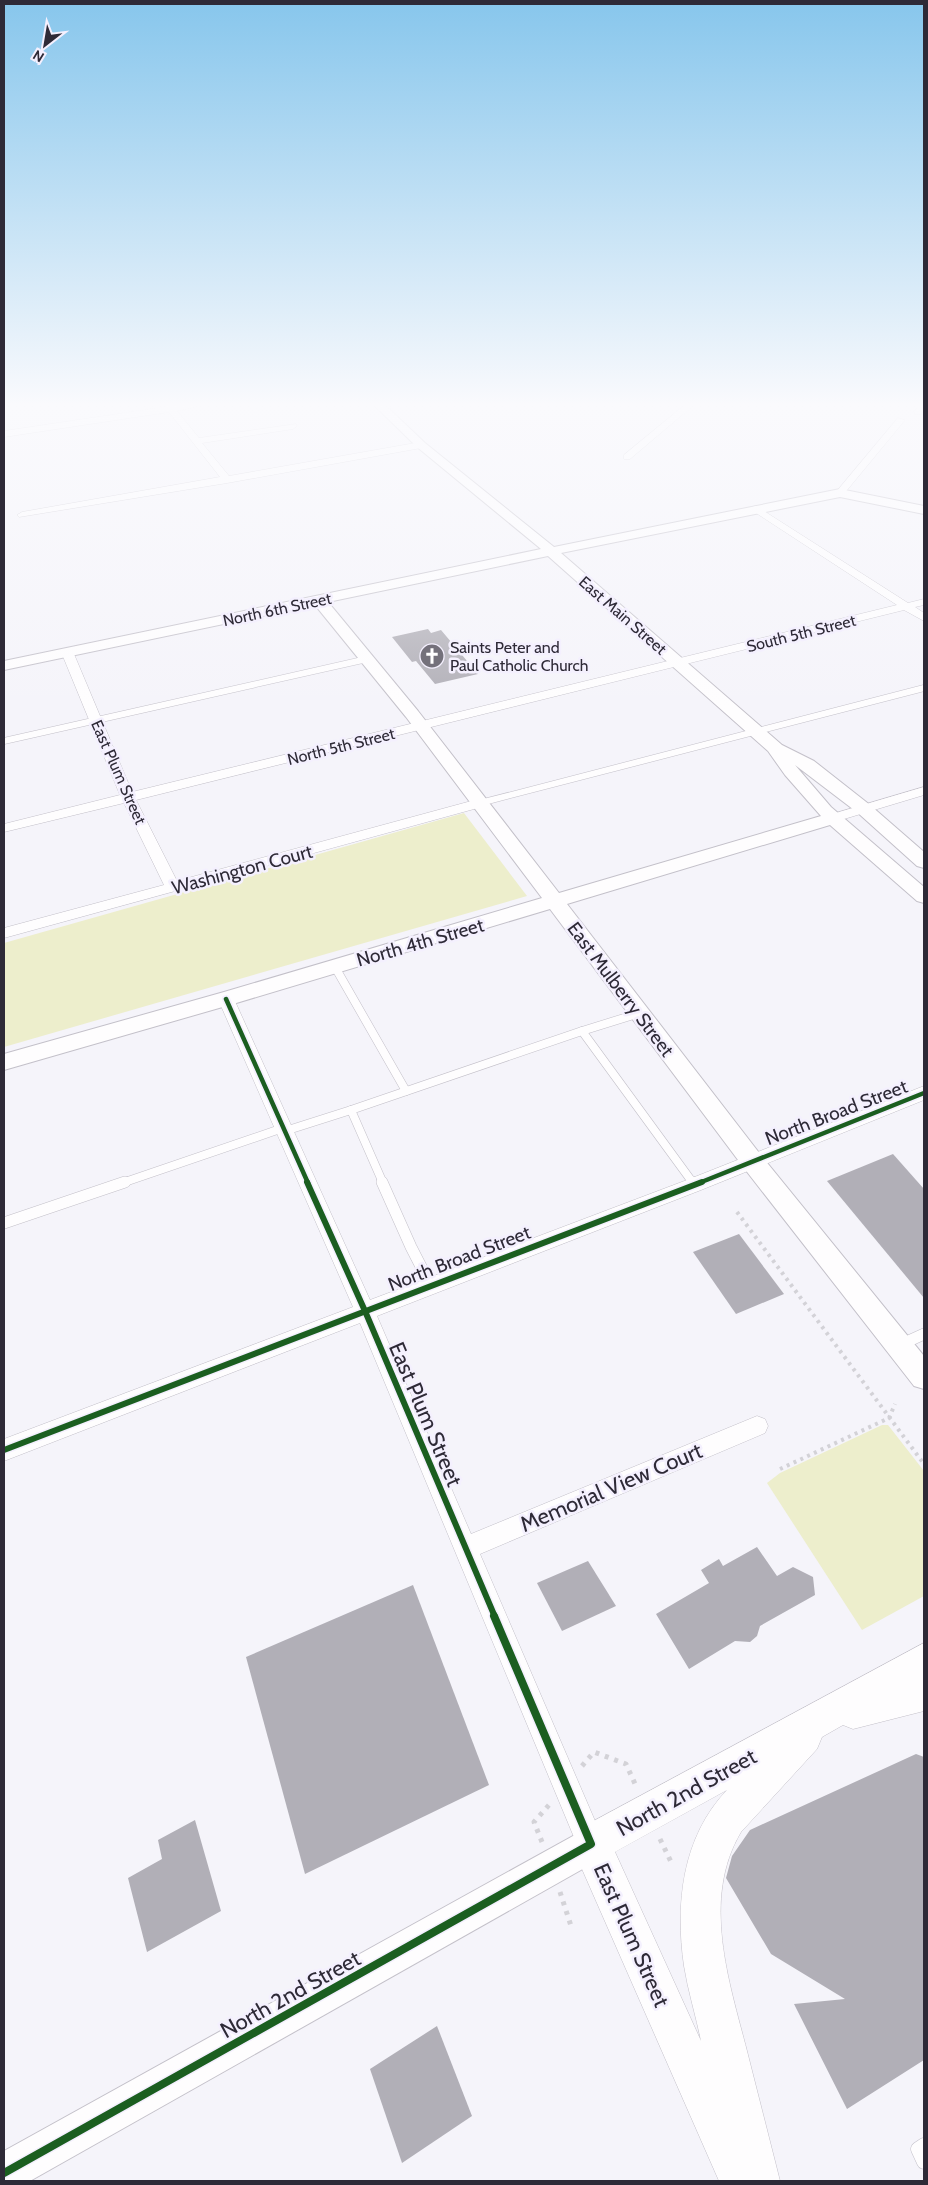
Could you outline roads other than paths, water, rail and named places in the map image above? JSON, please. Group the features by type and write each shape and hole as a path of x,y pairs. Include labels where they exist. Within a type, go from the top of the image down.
{"main road":[{"name":"North 2nd Street","path":"591,1844 924,1661"},
{"path":"757,2181 705,1967 700,1915 703,1880 714,1840 727,1818 819,1720 924,1693"},
{"name":"East Plum Street","path":"591,1844 742,2181"}],"street":[{"path":"22,515 75,506"},
{"name":"East Main Street","path":"496,506 551,551 776,749 808,765 864,809 924,862"},
{"name":"North 6th Street","path":"4,666 773,506"},
{"path":"903,506 924,510"},
{"path":"756,509 924,618"},
{"name":"East Mulberry Street","path":"319,600 422,726 752,1161 924,1377"},
{"name":"South 5th Street","path":"678,664 924,602"},
{"name":"East Plum Street","path":"68,654 128,798 173,888"},
{"name":"North 5th Street","path":"4,828 678,664"},
{"name":"East Main Street","path":"776,749 789,771 834,818 924,897"},
{"path":"834,818 924,791"},
{"name":"Washington Court","path":"4,933 480,803"},
{"name":"North 4th Street","path":"4,1062 335,967 834,818"},
{"name":"East Plum Street","path":"226,999 365,1312 591,1844"},
{"name":"North Broad Street","path":"4,1450 365,1312 430,1284 694,1185 924,1093"},
{"name":"Memorial View Court","path":"465,1548 757,1426"},
{"name":"North 2nd Street","path":"4,2173 591,1844"}],"lane":[{"path":"4,742 367,659"},
{"path":"480,803 757,733 924,688"},
{"path":"335,967 406,1091"},
{"path":"4,1223 640,1013"},
{"path":"582,1031 694,1185"},
{"path":"351,1110 411,1247 430,1284"},
{"path":"900,1345 924,1334"},
{"path":"924,2145 918,2149 924,2162"}],"place":[{"name":"Saints Peter and Paul Catholic Church","path":"432,656"}]}
